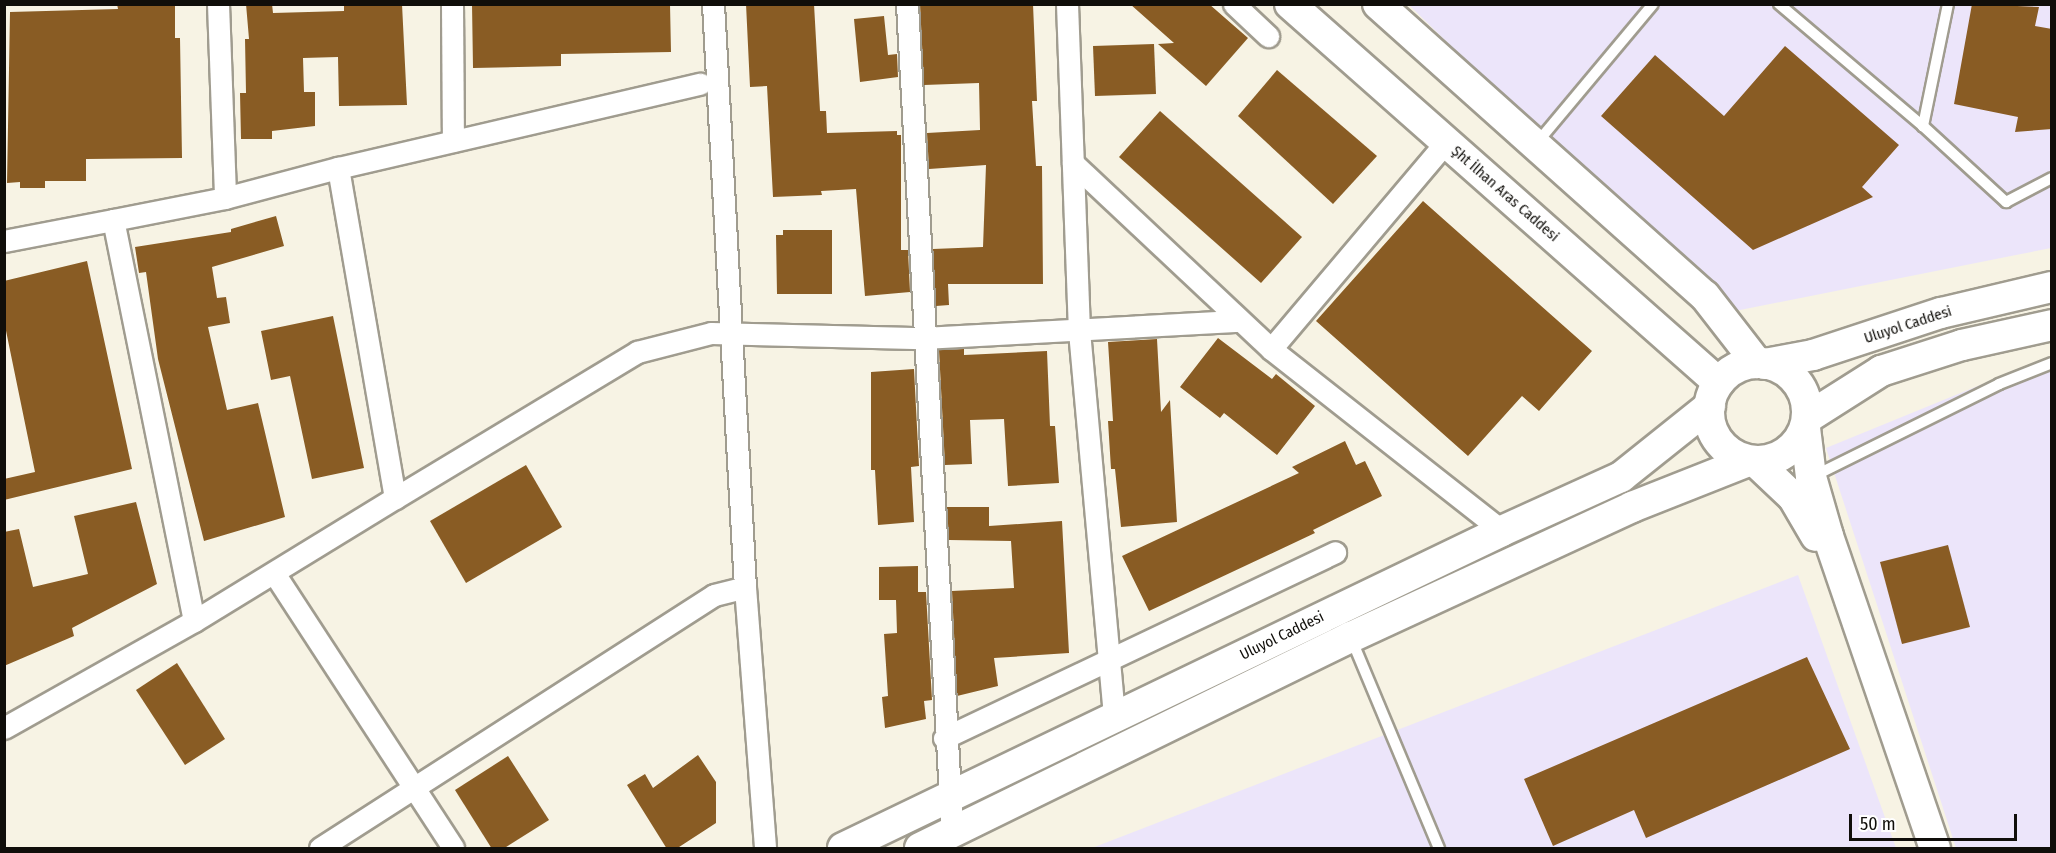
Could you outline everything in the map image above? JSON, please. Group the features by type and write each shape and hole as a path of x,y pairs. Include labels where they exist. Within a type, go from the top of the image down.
{"main road":[{"name":"Şht İlhan Aras Caddesi","path":"1290,4 1446,142 1714,394"},
{"path":"1378,4 1705,296 1761,363"},
{"name":"Uluyol Caddesi","path":"1761,363 1813,355 1941,313 2052,287"},
{"path":"1752,461 1786,453 1806,423 1881,371 1962,345 2052,325"},
{"path":"1851,602 1793,497 1752,461 1721,445 1712,431 1714,394 1741,366 1761,363 1787,372 1798,383 1806,397 1811,477 1935,849"},
{"name":"Uluyol Caddesi","path":"843,849 1502,531 1621,477 1714,394"},
{"name":"Uluyol Caddesi","path":"920,849 954,841 1351,638 1632,507 1752,461"}],"street":[{"path":"218,4 225,198"},
{"path":"452,4 453,141"},
{"path":"713,4 745,587 765,849"},
{"path":"907,4 944,738 954,841"},
{"path":"1067,4 1079,331 1106,660 1114,717"},
{"path":"1234,4 1268,36"},
{"path":"4,241 225,198 338,168 700,84"},
{"path":"1271,349 1446,142"},
{"path":"1073,163 1271,349 1502,531"},
{"path":"338,168 395,498"},
{"path":"113,220 194,621"},
{"path":"4,728 194,621 637,352 711,333 923,338 1240,321"},
{"path":"944,738 1335,552"},
{"path":"274,573 453,849"},
{"path":"320,849 714,595 745,587"}],"lane":[{"path":"1536,144 1653,4"},
{"path":"1779,4 1923,126 2006,202 2052,178"},
{"path":"1923,126 1948,4"},
{"path":"1811,477 1999,384 2052,363"},
{"path":"1351,638 1439,849"}],"shaded area":[{"path":"1409,5 2051,5 2051,248 1725,313"},
{"path":"2051,356 2051,848 1956,848 1826,448"},
{"path":"1798,575 1896,848 1092,848"}],"building":[{"path":"117,4 175,4 175,38 180,38 182,158 86,159 86,181 45,181 45,188 20,188 20,182 7,183 10,12 118,9"},
{"path":"246,4 272,4 273,13 344,11 344,4 402,4 407,105 339,106 338,57 303,58 304,92 315,92 315,126 272,131 272,139 241,139 240,93 246,93 245,39 249,39"},
{"path":"472,4 670,4 671,52 561,54 561,66 473,68"},
{"path":"746,4 814,4 820,111 826,111 827,133 897,131 897,135 901,135 901,250 908,250 910,292 865,296 856,189 821,191 822,195 773,197 767,86 750,87"},
{"path":"920,4 1033,4 1037,101 1032,101 1036,166 1042,166 1043,284 948,284 949,305 936,306 933,249 983,247 986,165 929,169 927,133 980,130 979,83 924,85"},
{"path":"1130,4 1209,4 1248,38 1206,86 1158,44 1174,43"},
{"path":"1972,4 2039,7 2035,26 2052,29 2052,129 2015,132 2018,117 1954,104"},
{"path":"884,16 888,55 897,54 898,77 860,82 854,19"},
{"path":"1154,44 1156,94 1095,96 1093,46"},
{"path":"1785,46 1899,145 1862,187 1873,197 1753,250 1601,116 1655,55 1724,116"},
{"path":"1277,70 1377,156 1333,204 1238,116"},
{"path":"1160,111 1302,237 1261,283 1119,157"},
{"path":"1423,201 1592,351 1539,411 1522,396 1468,456 1316,321"},
{"path":"276,216 284,246 212,267 217,298 226,297 230,323 208,327 227,410 258,403 285,517 204,541 158,359 146,272 139,273 135,247 231,232 231,229"},
{"path":"783,230 832,230 832,294 777,294 776,235 783,235"},
{"path":"87,261 132,469 4,500 4,479 35,472 4,321 4,281"},
{"path":"333,316 364,468 312,479 290,376 271,380 261,331"},
{"path":"1218,338 1272,379 1276,374 1315,406 1277,455 1224,413 1220,418 1180,387"},
{"path":"1157,339 1161,412 1170,400 1177,522 1121,527 1115,469 1111,469 1108,421 1113,421 1108,342"},
{"path":"964,349 964,355 1047,351 1050,426 1055,426 1059,483 1008,486 1004,419 970,420 972,464 945,465 939,350"},
{"path":"914,369 919,466 911,467 914,522 878,525 875,470 871,470 871,372"},
{"path":"1345,441 1356,465 1365,461 1382,496 1313,530 1315,533 1149,611 1122,556 1299,473 1292,467"},
{"path":"526,465 562,527 466,583 430,521"},
{"path":"136,502 157,584 72,628 74,636 4,666 4,532 19,529 33,587 88,574 74,516"},
{"path":"947,507 989,507 989,526 1062,521 1069,653 994,658 998,686 957,696 952,591 1014,588 1011,541 949,540"},
{"path":"1948,545 1970,627 1902,644 1880,562"},
{"path":"918,566 918,592 926,592 932,700 924,701 926,719 885,728 882,697 888,696 884,634 897,633 896,600 879,600 879,567"},
{"path":"1807,657 1850,749 1646,838 1634,810 1553,846 1524,779"},
{"path":"177,663 225,739 185,765 136,690"},
{"path":"698,755 716,782 716,823 676,849 667,849 627,785 645,774 653,788"},
{"path":"508,756 549,820 503,849 492,849 455,790"}]}
